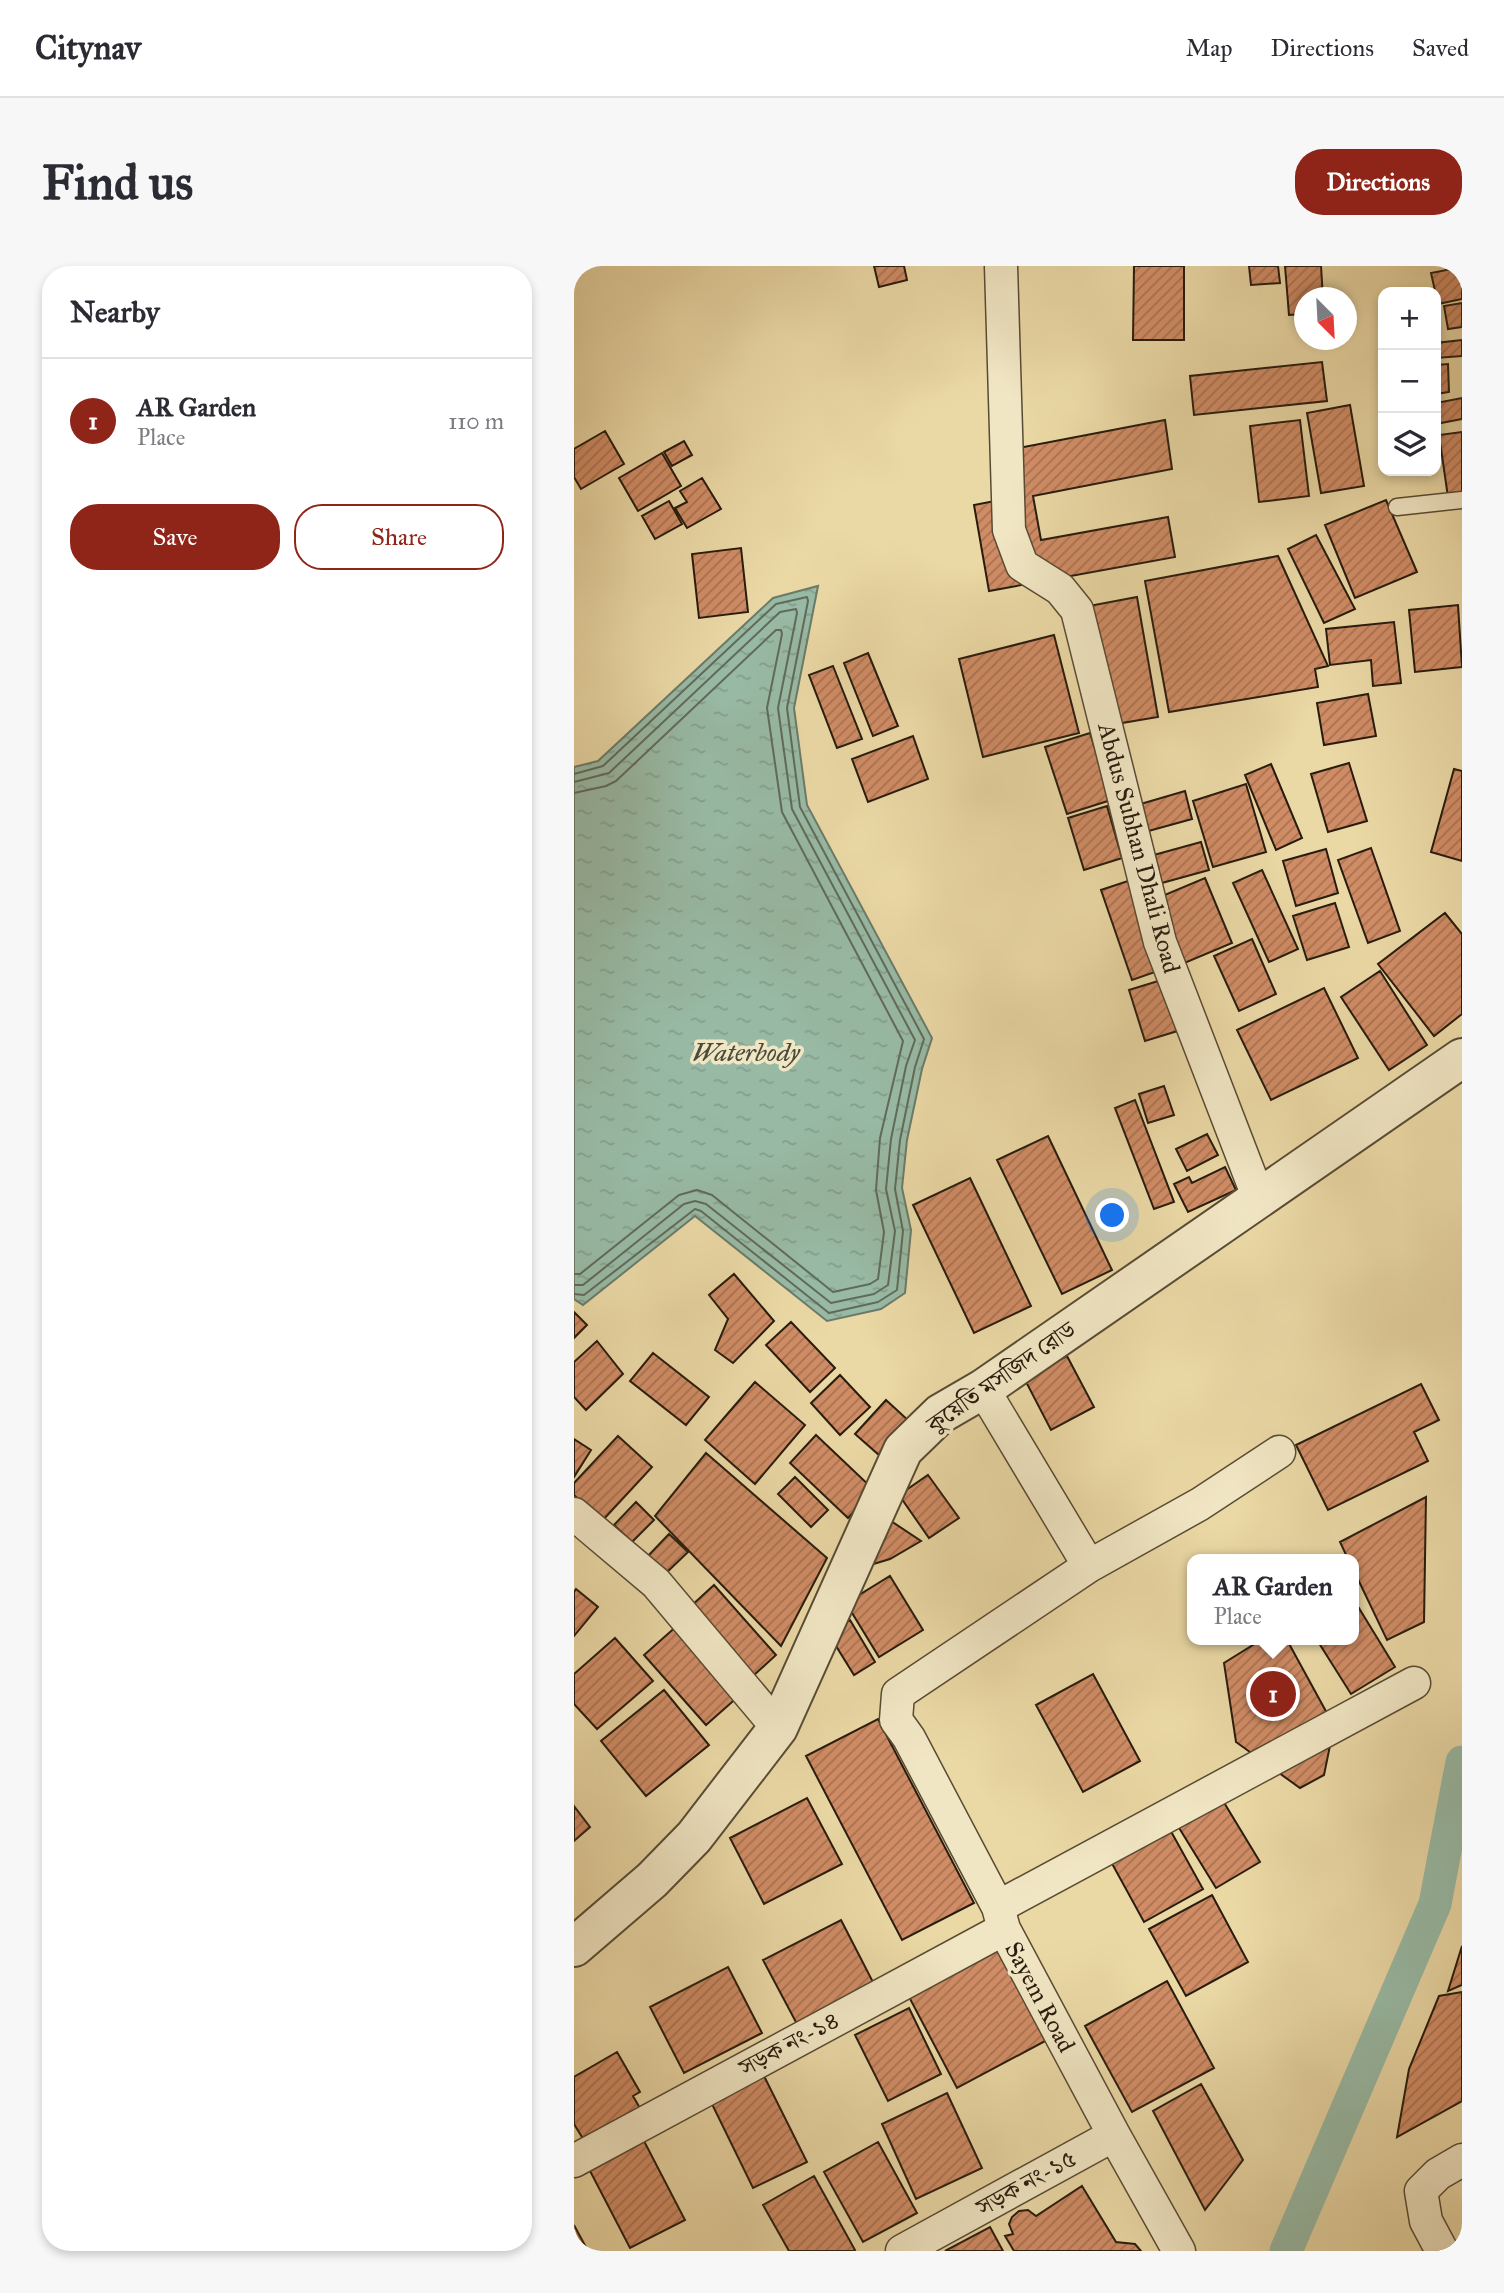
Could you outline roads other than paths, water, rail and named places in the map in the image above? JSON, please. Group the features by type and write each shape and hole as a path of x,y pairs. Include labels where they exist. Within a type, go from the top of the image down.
{"street":[{"name":"Abdus Subhan Dhali Road","path":"1001,266 1009,530 1022,565 1060,589 1077,610 1160,943 1259,1199"},
{"name":"কুয়েতি মসজিদ রোড","path":"574,1947 652,1880 694,1837 778,1728 903,1450 940,1414 983,1390 1462,1058"},
{"path":"983,1390 1089,1566 1200,1504 1279,1452"},
{"path":"574,1514 656,1583 778,1728"},
{"name":"Sayem Road","path":"1089,1566 898,1694 896,1720 909,1738 1114,2135 1179,2251"},
{"name":"সড়ক নং-১৪","path":"574,2161 1414,1683"},
{"name":"সড়ক নং-১৫","path":"902,2251 1114,2135"},
{"path":"1442,2251 1426,2221 1421,2191 1438,2174 1462,2160"}],"lane":[{"path":"1397,507 1462,500"}],"water":[{"name":"Waterbody","path":"818,586 794,708 807,805 932,1038 922,1069 907,1140 902,1188 911,1230 905,1293 881,1309 827,1321 695,1216 583,1305 574,1299 574,767 598,761 773,598"}],"waterway":[{"path":"1286,2251 1435,1904 1462,1762"}],"place":[{"name":"AR Garden","path":"1273,1694"}]}
